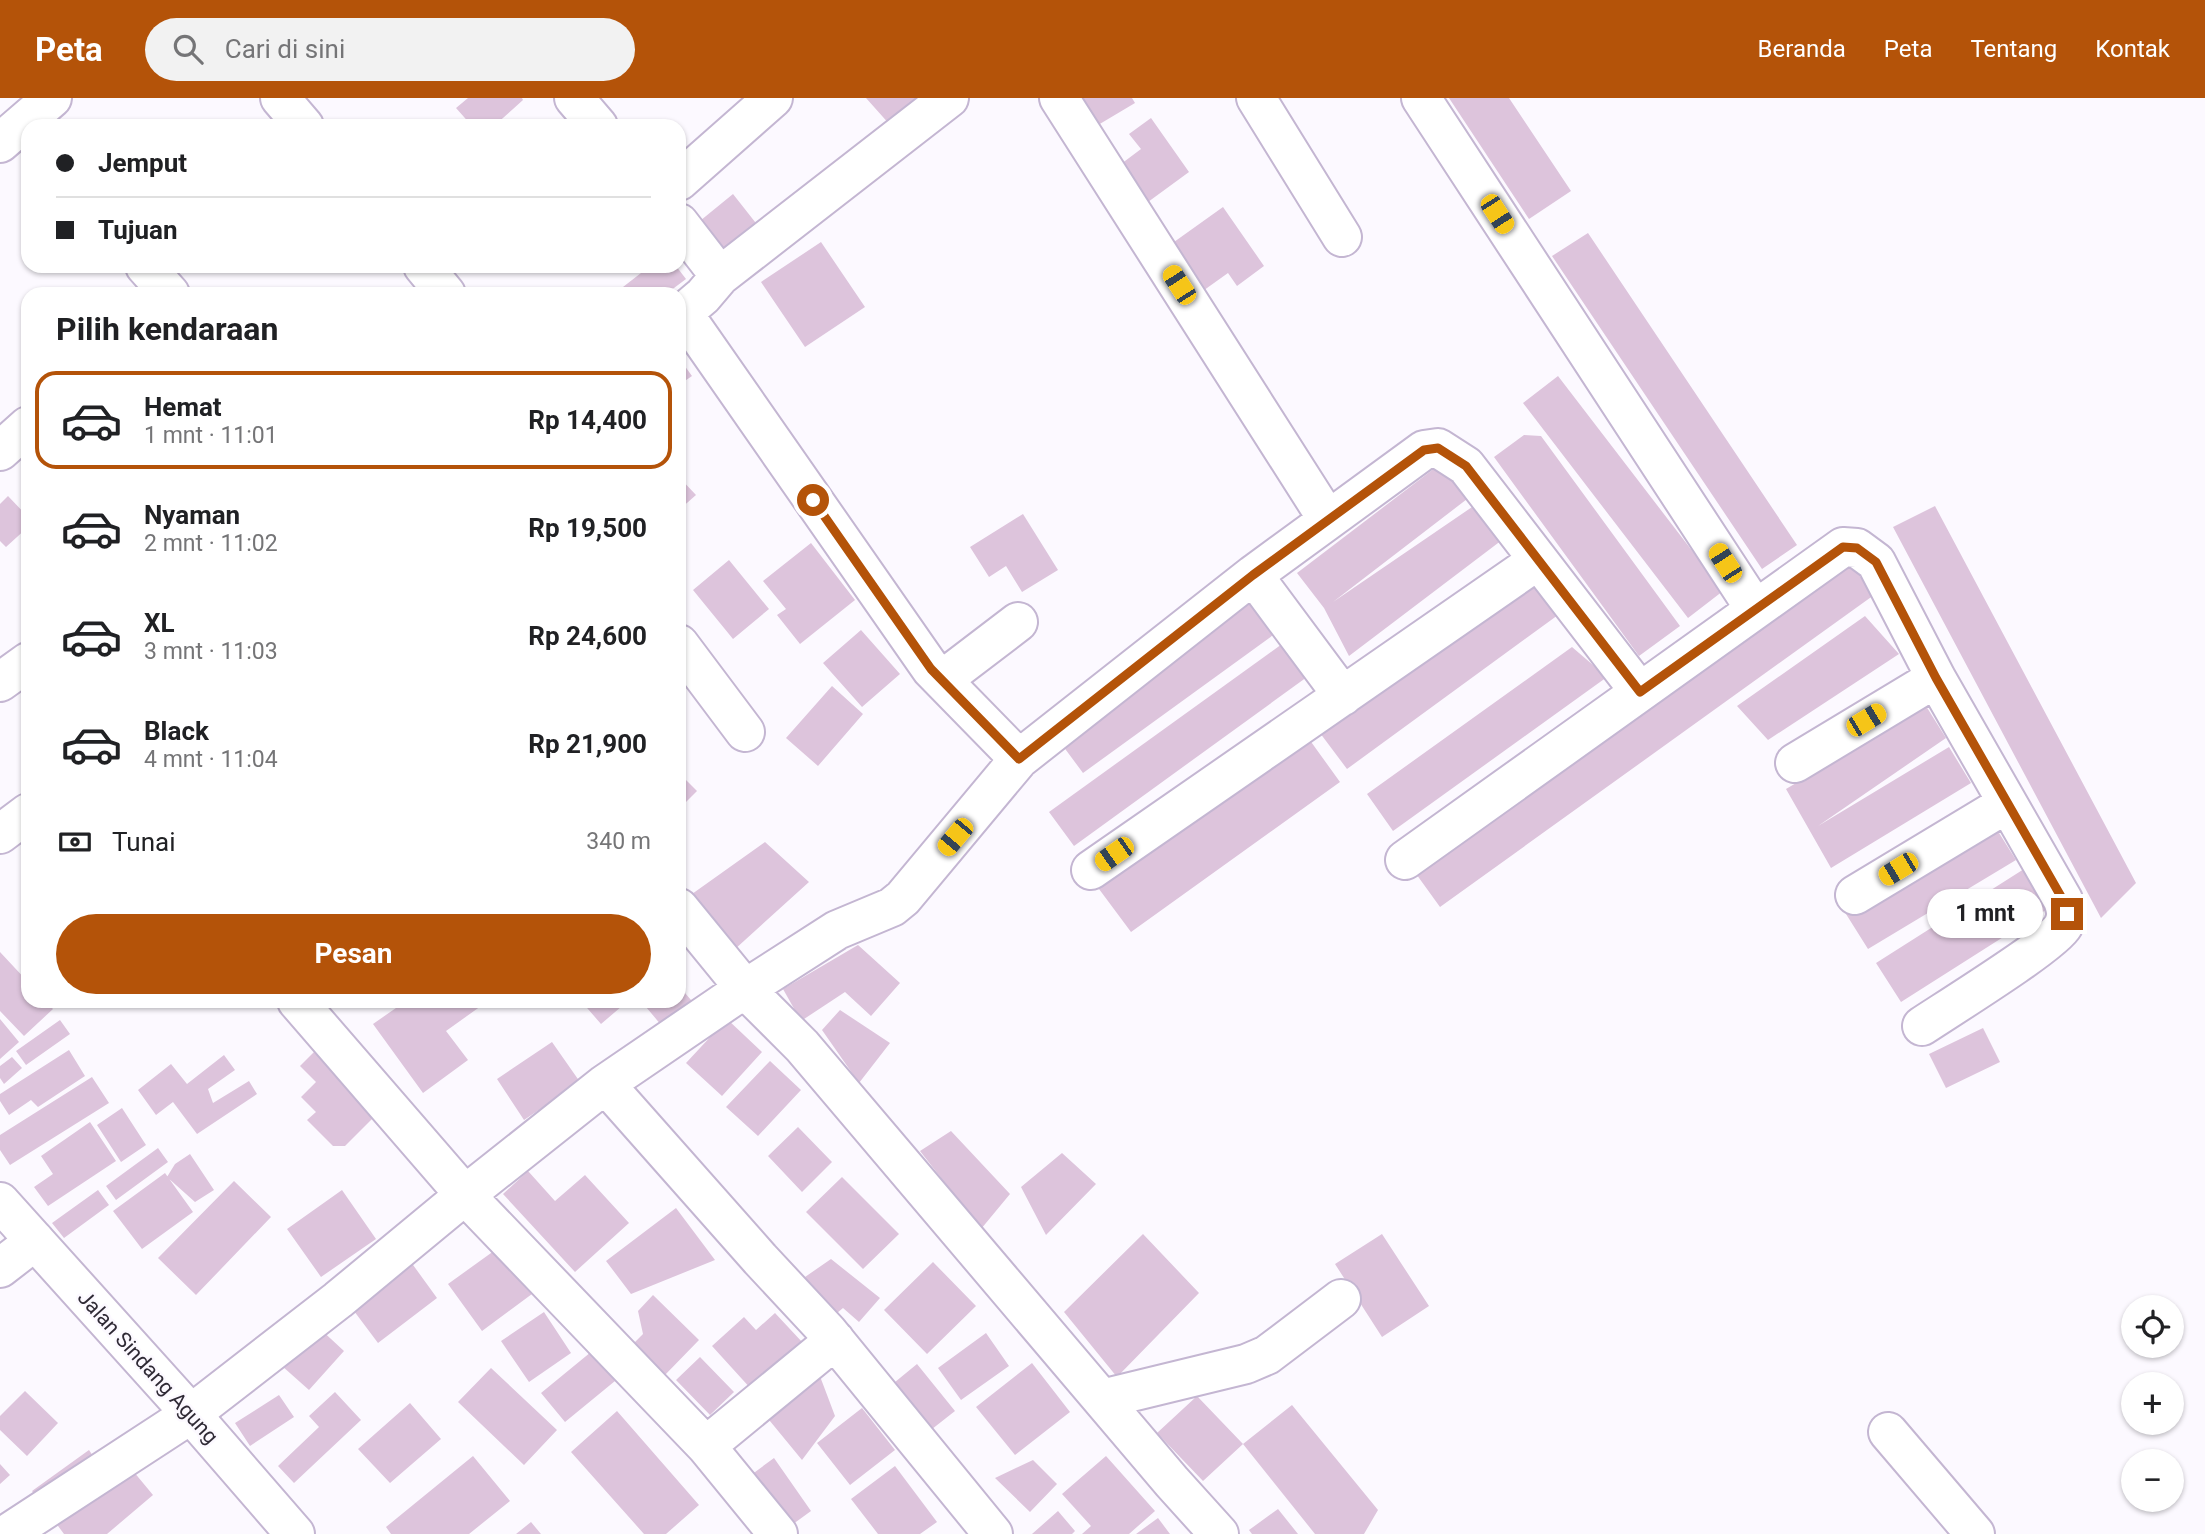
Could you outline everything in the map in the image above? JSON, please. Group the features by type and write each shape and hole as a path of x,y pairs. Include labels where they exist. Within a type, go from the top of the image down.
{"street":[{"path":"32,119 52,98"},
{"path":"280,98 298,119"},
{"path":"574,98 592,119"},
{"path":"686,175 773,98"},
{"path":"686,310 703,296 720,276 949,98"},
{"path":"1059,98 1328,520"},
{"path":"1256,98 1342,237"},
{"path":"1421,98 1755,609"},
{"path":"686,232 720,276"},
{"path":"151,273 164,287"},
{"path":"429,273 440,287"},
{"path":"686,321 931,669 1019,759"},
{"path":"18,1530 191,1414 338,1300 605,1084 837,930 892,907 1019,759 1253,575 1424,450 1438,448 1466,466 1640,692"},
{"path":"1405,860 1843,547 1857,548 1876,562 1936,678 2063,900 2067,914 2062,928 2040,946 1922,1026"},
{"path":"1091,870 1537,561"},
{"path":"1253,575 1343,696"},
{"path":"942,680 1018,622"},
{"path":"686,653 745,732"},
{"path":"0,681 21,668"},
{"path":"1795,763 1936,678"},
{"path":"1855,895 2006,804"},
{"path":"0,834 21,818"},
{"path":"686,917 746,990 802,1046 1219,1534"},
{"path":"303,1008 465,1195 706,1446 778,1534"},
{"path":"605,1084 835,1340 993,1534"},
{"name":"Jalan Sindang Agung","path":"0,1202 295,1534"},
{"path":"0,1268 36,1241"},
{"path":"1102,1399 1256,1360 1267,1355 1341,1298"},
{"path":"706,1446 835,1340"},
{"path":"1888,1432 1975,1534"}],"building":[{"path":"468,98 523,100 502,119 466,119 456,108"},
{"path":"866,98 915,98 918,102 891,126"},
{"path":"1074,98 1132,98 1135,103 1093,128"},
{"path":"1449,98 1509,98 1571,191 1529,219"},
{"path":"1151,118 1189,172 1148,202 1121,164 1141,149 1129,134"},
{"path":"733,194 759,227 721,257 695,225"},
{"path":"1223,207 1264,266 1237,286 1228,273 1200,293 1167,247"},
{"path":"1588,233 1797,545 1762,569 1552,256"},
{"path":"821,242 865,307 805,347 761,282"},
{"path":"641,273 681,273 686,279 675,287 623,287"},
{"path":"686,368 692,376 686,380"},
{"path":"1558,376 1723,591 1688,618 1523,403"},
{"path":"1524,435 1541,436 1680,626 1639,656 1494,457"},
{"path":"1444,461 1471,496 1333,602 1475,505 1502,540 1349,656 1324,608 1297,573"},
{"path":"686,484 696,495 686,504"},
{"path":"8,496 21,510 21,533 6,547 0,541 0,504"},
{"path":"1935,506 2136,883 2101,918 1893,527"},
{"path":"1023,514 1058,570 1022,592 1006,566 989,577 970,547"},
{"path":"811,543 855,600 800,644 777,615 786,609 763,581"},
{"path":"1848,559 1874,595 1440,907 1414,871"},
{"path":"729,560 769,609 733,639 693,590"},
{"path":"1531,579 1558,615 1347,769 1320,733"},
{"path":"1253,601 1276,633 1083,773 1060,742"},
{"path":"1865,616 1899,654 1768,740 1737,706"},
{"path":"861,630 900,674 862,707 823,663"},
{"path":"1282,644 1307,677 1074,846 1049,812"},
{"path":"1572,647 1607,677 1393,831 1367,794"},
{"path":"832,686 863,714 818,766 786,738"},
{"path":"1926,706 1946,738 1818,826 1949,747 1971,783 1831,868 1786,789"},
{"path":"1309,739 1340,782 1131,932 1099,889"},
{"path":"686,780 697,791 686,802"},
{"path":"1994,825 2016,860 1868,949 1846,914"},
{"path":"765,842 809,882 734,950 692,894"},
{"path":"2024,869 2049,908 1901,1002 1876,963"},
{"path":"858,945 900,983 871,1016 845,992 801,1021 783,989"},
{"path":"0,952 21,974 21,1008 53,1009 24,1036 0,1011"},
{"path":"686,994 697,1007 667,1032 647,1008 686,1008"},
{"path":"396,1008 478,1008 446,1031 468,1060 423,1093 373,1024"},
{"path":"587,1008 620,1008 601,1024"},
{"path":"840,1010 890,1043 859,1083 822,1030"},
{"path":"0,1019 19,1042 0,1059"},
{"path":"727,1019 762,1052 722,1096 686,1063"},
{"path":"60,1020 70,1034 26,1065 16,1051"},
{"path":"1983,1028 2000,1062 1946,1088 1929,1054"},
{"path":"552,1042 580,1082 524,1120 497,1079"},
{"path":"323,1043 385,1106 345,1146 333,1146 307,1120 316,1112 301,1097 316,1082 300,1066"},
{"path":"69,1050 85,1076 38,1107 31,1100 9,1115 0,1101 0,1094"},
{"path":"224,1055 235,1070 208,1089 213,1103 249,1081 257,1094 197,1134 173,1102 156,1115 138,1090 171,1064 187,1084"},
{"path":"12,1057 22,1068 4,1084 0,1078 0,1066"},
{"path":"770,1061 801,1090 758,1136 726,1107"},
{"path":"92,1077 109,1103 10,1165 0,1150 0,1135"},
{"path":"122,1108 146,1145 121,1162 97,1125"},
{"path":"90,1122 116,1161 48,1206 34,1187 53,1174 41,1156"},
{"path":"798,1127 832,1162 802,1192 768,1156"},
{"path":"951,1131 1010,1194 981,1229 920,1151"},
{"path":"158,1148 168,1162 116,1200 106,1186"},
{"path":"1062,1153 1096,1184 1046,1235 1021,1187"},
{"path":"190,1154 214,1190 195,1202 167,1177 175,1164"},
{"path":"528,1171 555,1201 585,1175 629,1223 575,1272 503,1194"},
{"path":"165,1173 193,1212 142,1249 113,1211"},
{"path":"842,1177 899,1234 863,1269 806,1212"},
{"path":"234,1181 271,1217 196,1295 158,1258"},
{"path":"98,1190 109,1205 64,1238 52,1223"},
{"path":"342,1190 376,1239 321,1277 287,1229"},
{"path":"676,1208 715,1260 631,1294 606,1261"},
{"path":"1143,1234 1199,1293 1117,1377 1064,1312"},
{"path":"1382,1234 1429,1306 1382,1337 1335,1264"},
{"path":"498,1248 532,1294 482,1331 448,1284"},
{"path":"408,1258 437,1298 378,1343 348,1303"},
{"path":"831,1259 880,1298 859,1322 843,1308 831,1318 805,1277"},
{"path":"933,1262 976,1306 927,1354 884,1310"},
{"path":"653,1295 699,1340 664,1376 632,1345 643,1334 638,1311"},
{"path":"544,1312 571,1353 529,1382 501,1341"},
{"path":"775,1313 803,1343 752,1390 712,1346 744,1317 756,1330"},
{"path":"317,1326 344,1351 309,1390 282,1366"},
{"path":"986,1333 1009,1366 961,1400 938,1368"},
{"path":"591,1352 615,1381 565,1422 541,1393"},
{"path":"700,1357 734,1392 710,1415 676,1380"},
{"path":"1032,1363 1070,1412 1015,1455 976,1407"},
{"path":"917,1364 955,1411 927,1433 889,1387"},
{"path":"491,1368 557,1430 524,1465 458,1402"},
{"path":"818,1371 835,1416 802,1460 765,1415"},
{"path":"25,1391 58,1423 27,1456 0,1430 0,1416"},
{"path":"335,1392 361,1420 294,1483 278,1466 319,1427 309,1416"},
{"path":"279,1395 294,1417 250,1446 235,1423"},
{"path":"1197,1396 1243,1444 1203,1481 1157,1433"},
{"path":"410,1403 441,1439 390,1483 358,1449"},
{"path":"1292,1405 1378,1510 1364,1534 1315,1534 1243,1444"},
{"path":"862,1408 895,1450 850,1485 817,1443"},
{"path":"617,1411 699,1505 666,1534 644,1534 571,1452"},
{"path":"114,1448 153,1495 107,1534 64,1534 32,1491 89,1450 97,1462"},
{"path":"473,1456 510,1501 469,1534 391,1534 386,1527"},
{"path":"1106,1456 1155,1511 1129,1534 1082,1534 1091,1526 1062,1494"},
{"path":"774,1458 811,1511 789,1527 751,1475"},
{"path":"1033,1460 1057,1484 1030,1512 995,1478"},
{"path":"0,1464 10,1475 0,1484"},
{"path":"895,1466 937,1522 920,1534 878,1534 851,1499"},
{"path":"1278,1509 1298,1534 1252,1534 1249,1530"},
{"path":"1058,1511 1075,1531 1072,1534 1032,1534"},
{"path":"1158,1518 1170,1534 1136,1534"},
{"path":"531,1522 541,1534 516,1534"}],"route":[{"path":"813,500 931,669 1019,759 1253,575 1424,450 1438,448 1466,466 1640,692 1843,547 1857,548 1876,562 1936,678 2063,900 2067,914"}]}
